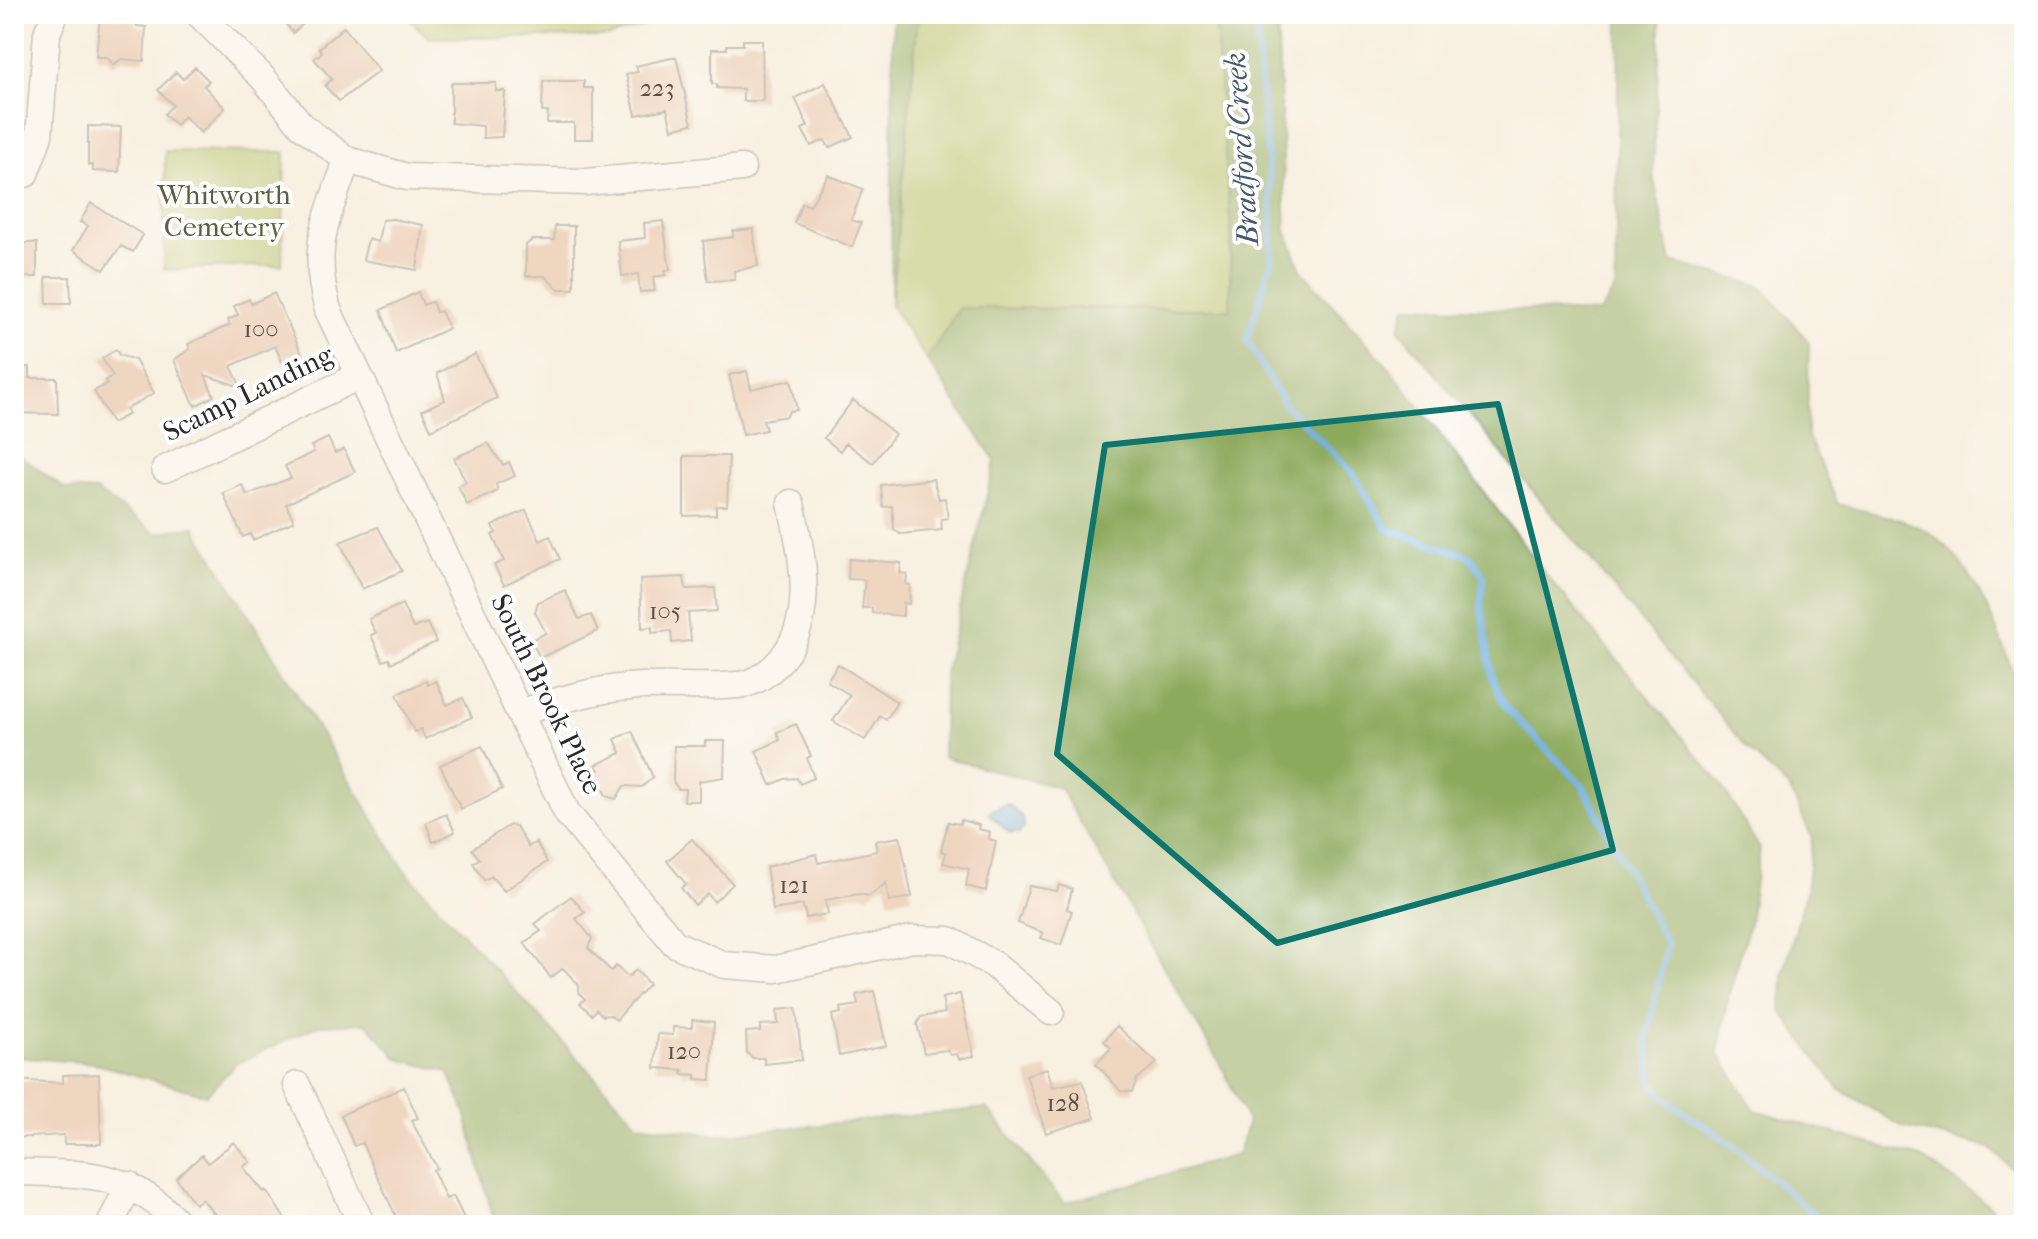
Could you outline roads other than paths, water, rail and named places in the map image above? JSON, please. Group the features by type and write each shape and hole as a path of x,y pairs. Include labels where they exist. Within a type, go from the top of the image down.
{"street":[{"path":"25,174 39,136 47,33 55,14"},
{"path":"199,14 263,78 302,126 347,160 407,177 469,181 585,182 742,168"},
{"name":"South Brook Place","path":"347,160 320,240 319,277 328,310 522,712 567,813 675,944 724,965 776,969 912,939 949,940 993,964 1051,1012"},
{"name":"Scamp Landing","path":"165,469 359,376"},
{"path":"522,712 570,697 627,687 742,685 767,674 783,658 797,634 804,608 804,584 791,503"},
{"path":"297,1085 362,1225"},
{"path":"14,1172 96,1174 147,1193 180,1225"},
{"path":"110,1225 129,1185"}],"water":[{"path":"1008,804 1023,818 1024,828 1019,833 1010,833 989,814 991,810"}],"waterway":[{"name":"Bradford Creek","path":"1255,14 1271,198 1272,258 1247,341 1284,404 1352,472 1387,529 1471,557 1484,577 1481,603 1492,677 1505,707 1583,786 1667,944 1647,1037 1652,1083 1671,1104 1732,1144 1814,1214 1820,1225"}],"park label":[{"name":"Whitworth Cemetery","path":"224,210"}]}
